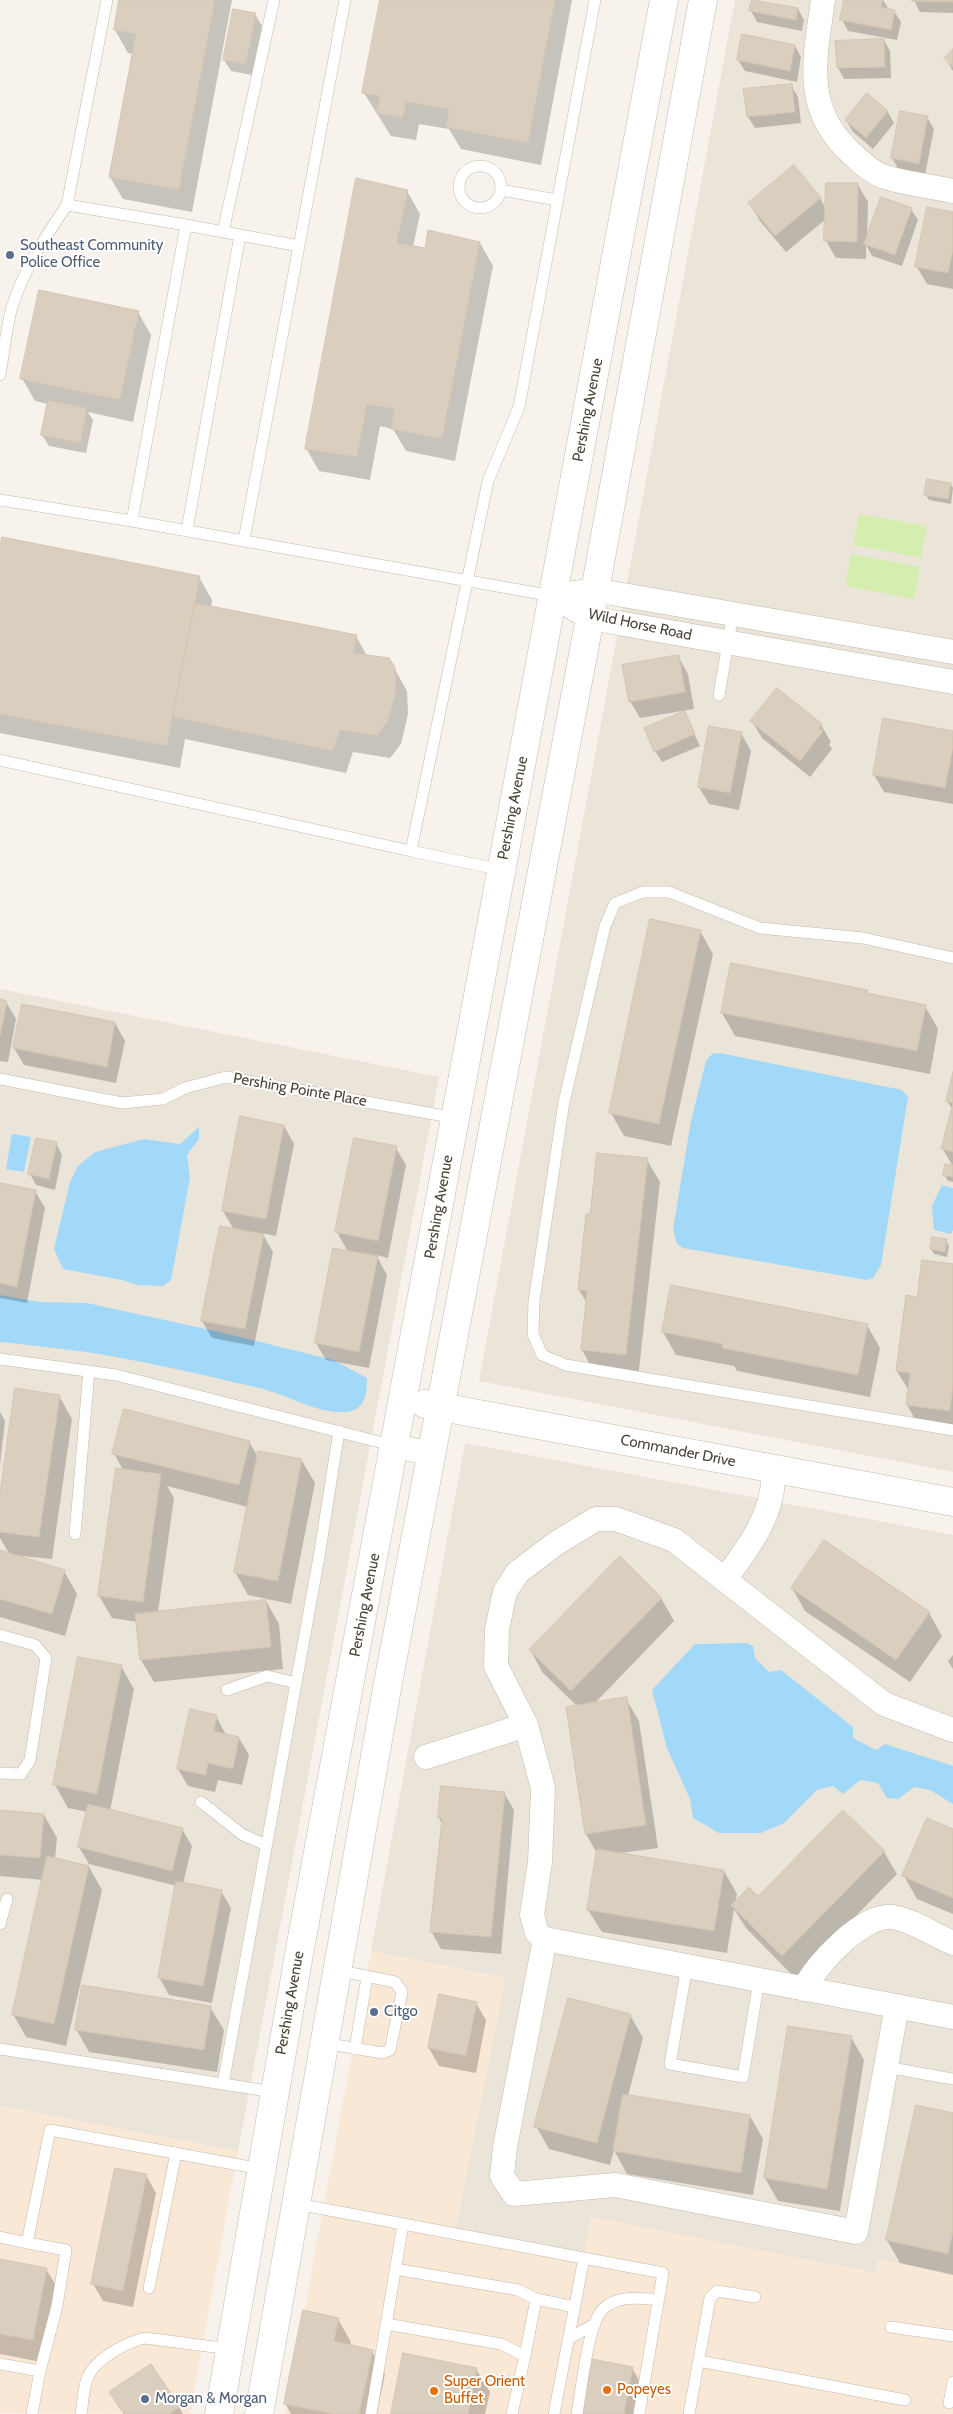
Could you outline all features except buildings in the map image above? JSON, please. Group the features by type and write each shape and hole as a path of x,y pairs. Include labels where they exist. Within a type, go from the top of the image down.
{"street":[{"name":"Pershing Avenue","path":"219,2414 274,2092 664,0"},
{"path":"259,2414 297,2204 336,1970 590,618 703,0"},
{"path":"824,0 814,77 819,109 836,139 865,166 884,177 953,191"},
{"name":"Wild Horse Road","path":"553,596 594,590 953,652"},
{"name":"Wild Horse Road","path":"553,596 590,618 953,682"},
{"name":"Commander Drive","path":"404,1400 953,1502"},
{"path":"395,1446 432,1454"},
{"path":"726,1579 750,1548 764,1519 774,1486 773,1468"},
{"path":"953,1730 884,1704 674,1540 616,1519 596,1520 555,1544 517,1573 505,1592 498,1629 496,1666 526,1725 544,1788 540,1862 532,1915 537,1933 544,1939 953,2017"},
{"path":"426,1757 526,1725"},
{"path":"804,1989 819,1965 863,1925 881,1918 892,1917 907,1922 953,1943"},
{"path":"544,1939 505,2147 502,2176 514,2194 615,2186 856,2232 897,2006"}],"lane":[{"path":"0,375 12,308 24,276 41,244 67,205 107,0"},
{"path":"224,232 274,0"},
{"path":"244,540 345,0"},
{"path":"411,851 488,480 519,406 595,0"},
{"path":"501,190 557,200"},
{"path":"67,205 299,246"},
{"path":"132,521 186,225"},
{"path":"187,530 240,235"},
{"path":"0,500 187,530 553,596"},
{"path":"719,695 733,614"},
{"path":"0,760 502,870"},
{"path":"953,958 863,938 760,928 669,892 643,892 615,903 605,926 564,1102 534,1301 533,1334 542,1355 566,1365 953,1430"},
{"name":"Pershing Pointe Place","path":"0,1079 122,1103 163,1099 185,1088 226,1077 456,1118"},
{"path":"0,1359 116,1375 395,1446"},
{"path":"75,1534 89,1371"},
{"path":"223,2084 319,1556 339,1431"},
{"path":"0,1634 35,1644 46,1658 30,1760 21,1774 0,1773"},
{"path":"227,1690 267,1676 296,1683"},
{"path":"201,1802 243,1835 266,1845"},
{"path":"0,1924 7,1899"},
{"path":"687,1966 670,2064 743,2077 759,1980"},
{"path":"323,2043 383,2054 390,2050 402,1992 395,1982 336,1970"},
{"path":"355,2049 367,1977"},
{"path":"0,2049 274,2092"},
{"path":"886,2067 953,2079"},
{"path":"27,2243 50,2130 261,2169"},
{"path":"149,2288 176,2153"},
{"path":"297,2204 663,2273 639,2414"},
{"path":"371,2414 403,2224"},
{"path":"0,2238 66,2250 57,2306 40,2372 32,2414"},
{"path":"554,2414 584,2258"},
{"path":"395,2269 518,2290 536,2299 575,2307"},
{"path":"689,2414 710,2298 717,2291 755,2297"},
{"path":"577,2414 595,2324 602,2310 618,2300 637,2298 658,2300"},
{"path":"512,2414 536,2299"},
{"path":"386,2324 501,2344 525,2356"},
{"path":"568,2339 595,2324"},
{"path":"891,2328 953,2336"},
{"path":"81,2414 87,2379 92,2369 131,2341 145,2338 230,2349"},
{"path":"698,2362 905,2400"},
{"path":"0,2364 40,2372"},
{"path":"949,2403 953,2382"}],"shaded area":[{"path":"735,0 953,0 953,1472 479,1381"},
{"path":"0,989 439,1077 238,2151 0,2106"},
{"path":"465,1443 953,1535 953,2274 879,2260 876,2273 591,2217 584,2256 455,2232 505,1978 371,1951"},
{"path":"371,1951 505,1978 455,2231 584,2256 591,2217 876,2273 878,2260 953,2274 953,2414 285,2414"},
{"path":"0,2106 238,2151 190,2414 0,2413"}],"green space":[{"path":"859,514 927,526 921,558 853,545"},
{"path":"851,554 920,567 914,599 845,586"}],"water":[{"path":"720,1053 902,1090 908,1097 881,1265 873,1278 867,1280 683,1248 677,1244 673,1229 691,1121 706,1061 712,1054"},
{"path":"199,1127 199,1139 187,1155 190,1178 171,1280 163,1286 137,1285 122,1280 63,1269 54,1249 70,1182 78,1166 95,1152 144,1139 180,1144"},
{"path":"12,1134 31,1137 24,1172 6,1169"},
{"path":"942,1185 953,1188 953,1230 951,1234 934,1230 932,1206"},
{"path":"0,1295 39,1302 87,1303 224,1333 333,1360 367,1378 364,1400 361,1405 352,1411 334,1412 311,1407 266,1390 213,1377 87,1352 0,1342"},
{"path":"747,1643 753,1646 755,1658 769,1672 781,1670 853,1727 853,1738 876,1750 885,1744 953,1766 953,1804 930,1790 914,1787 898,1799 887,1798 878,1783 860,1780 843,1794 833,1786 817,1790 784,1823 761,1833 719,1833 693,1818 690,1799 667,1748 652,1690 695,1644"}],"place":[{"name":"Southeast Community Police Office","path":"10,255"},
{"name":"Citgo","path":"374,2012"},
{"name":"Popeyes","path":"607,2390"},
{"name":"Super Orient Buffet","path":"434,2391"},
{"name":"Morgan & Morgan","path":"145,2399"}]}
